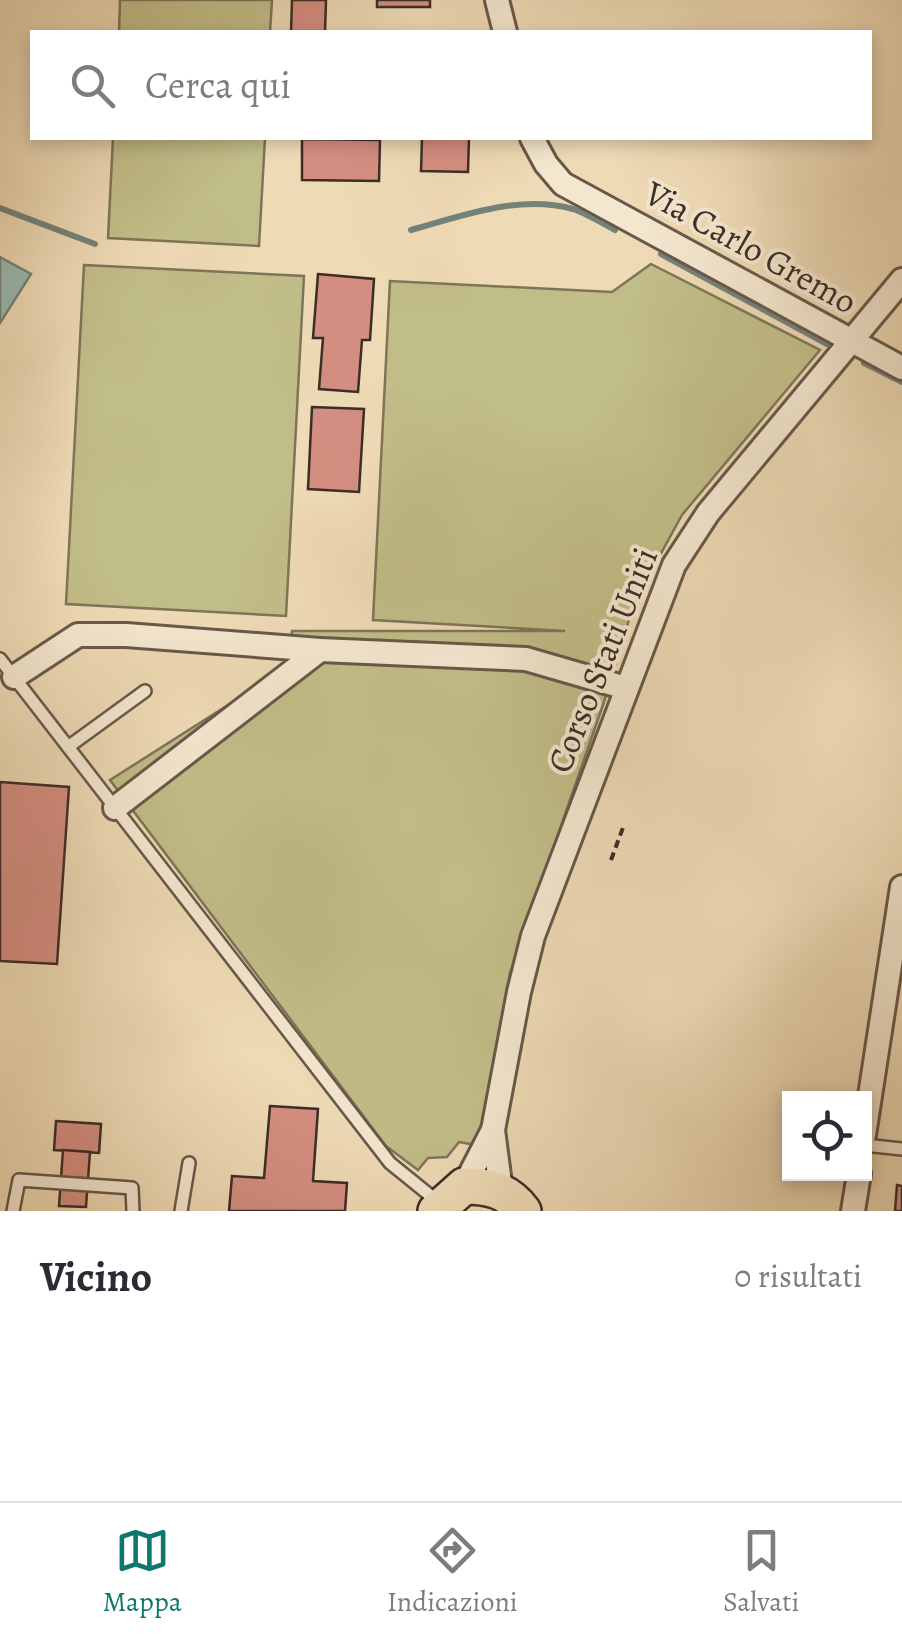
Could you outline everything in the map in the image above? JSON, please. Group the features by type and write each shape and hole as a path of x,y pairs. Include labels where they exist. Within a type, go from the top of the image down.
{"main road":[{"path":"447,1200 485,1186 512,1201"}],"street":[{"path":"497,0 504,30"},
{"name":"Via Carlo Gremo","path":"533,140 563,184 902,368"},
{"name":"Corso Stati Uniti","path":"447,1200 493,1130 533,936 674,565 708,513 902,280"},
{"path":"7,668 78,634 126,635 526,660 626,688"},
{"path":"116,808 320,650"},
{"path":"871,1091 902,887"},
{"name":"Corso Stati Uniti","path":"493,1130 512,1201"},
{"path":"853,1211 857,1181"}],"lane":[{"path":"7,668 390,1163 447,1200"},
{"path":"68,747 145,691"},
{"path":"872,1146 902,1149"},
{"path":"181,1211 189,1163"},
{"path":"13,1211 19,1180 132,1188 133,1211"}],"path":[{"path":"611,860 624,825"}],"shaded area":[{"path":"120,0 272,0 270,30 119,30"},
{"path":"113,140 265,140 259,246 108,238"},
{"path":"651,264 820,350 682,515 634,603 604,702 510,973 489,1097 476,1145 459,1142 447,1157 428,1158 418,1170 386,1146 110,780 288,667 292,631 565,631 373,620 390,281 612,292"},
{"path":"84,265 304,276 286,616 66,604"}],"water":[{"path":"0,257 31,274 0,323"}],"building":[{"path":"292,0 326,0 325,30 291,30"},
{"path":"377,0 430,0 430,7 377,7"},
{"path":"302,140 380,140 379,181 302,180"},
{"path":"422,140 469,140 468,172 421,171"},
{"path":"318,274 374,279 370,340 362,340 358,392 319,389 323,338 313,338"},
{"path":"312,407 364,409 359,492 308,489"},
{"path":"0,782 69,787 57,964 0,961"},
{"path":"270,1106 318,1109 313,1181 347,1183 345,1211 229,1211 232,1176 264,1178"},
{"path":"56,1121 101,1124 99,1153 54,1150"},
{"path":"63,1150 90,1152 86,1207 59,1206"},
{"path":"897,1185 902,1186 902,1211 895,1211"}],"waterway":[{"path":"411,230 470,213 532,204 573,209 615,230"},
{"path":"0,208 95,244"},
{"path":"661,254 827,344"},
{"path":"864,363 902,382"}]}
